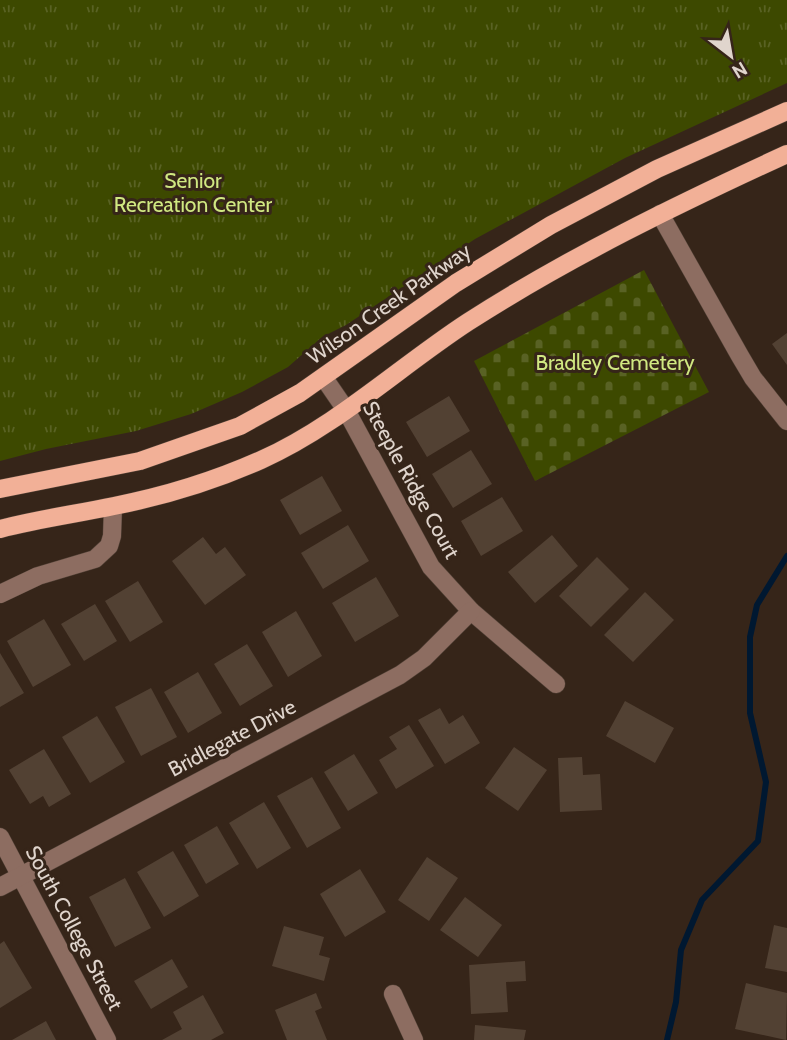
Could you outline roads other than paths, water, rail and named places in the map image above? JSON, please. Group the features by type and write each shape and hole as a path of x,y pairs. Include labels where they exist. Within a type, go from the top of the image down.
{"main road":[{"name":"Wilson Creek Parkway","path":"0,489 112,469 211,439 269,412 324,378 456,283 551,225 657,169 786,114"},
{"path":"0,529 163,495 240,470 287,446 346,410 467,323 526,287 660,214 787,154"}],"street":[{"path":"660,214 740,356 787,421"},
{"name":"Steeple Ridge Court","path":"324,378 346,410 431,566 471,611 556,684"},
{"path":"0,594 38,576 95,559 109,545 113,507"},
{"name":"Bridlegate Drive","path":"0,887 400,675 424,658 471,611"},
{"name":"South College Street","path":"0,837 107,1040"},
{"path":"393,994 414,1040"}],"waterway":[{"path":"667,1040 676,1002 681,950 702,900 758,841 766,782 750,713 750,637 757,605 787,556"}],"park label":[{"name":"Senior Recreation Center","path":"193,193"},
{"name":"Bradley Cemetery","path":"615,363"}]}
